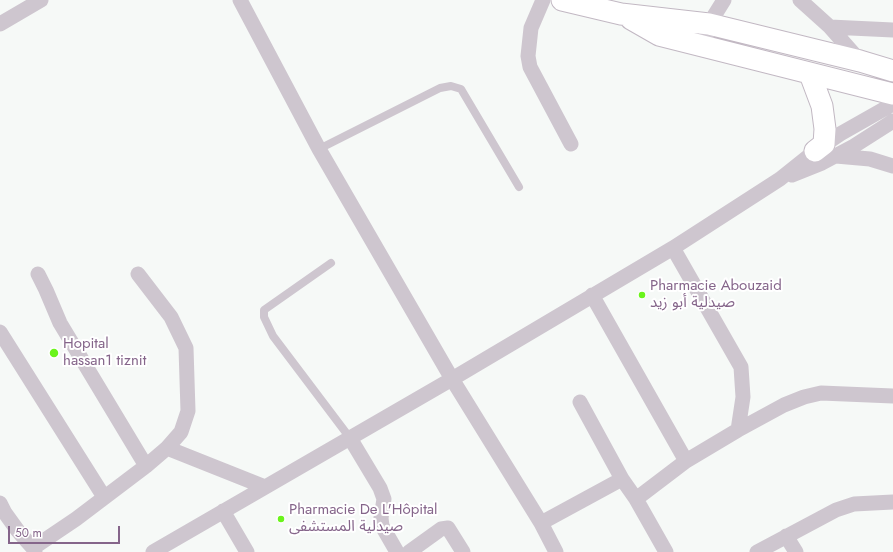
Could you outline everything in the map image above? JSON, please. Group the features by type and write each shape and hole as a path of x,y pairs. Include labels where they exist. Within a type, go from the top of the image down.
{"street":[{"path":"0,24 41,0"},
{"path":"240,0 319,149 452,379 541,523 556,552"},
{"path":"543,0 531,28 528,56 530,67 571,144"},
{"path":"562,0 622,14 709,24 860,61 893,71"},
{"path":"704,46 709,24 724,0"},
{"path":"800,0 830,27 860,61"},
{"path":"622,14 660,35 893,94"},
{"path":"830,27 893,30"},
{"path":"153,552 452,379 673,248 780,179 824,144 825,129 822,106 810,74"},
{"path":"815,151 840,134 893,104"},
{"path":"780,179 799,173 835,156 854,146 893,121"},
{"path":"835,156 870,159 893,166"},
{"path":"673,248 741,367 743,397 738,430"},
{"path":"38,274 60,322 146,466"},
{"path":"0,503 5,513 18,531 34,550 146,466 168,448 181,432 188,411 186,348 171,317 138,274"},
{"path":"592,295 686,461"},
{"path":"0,332 104,497"},
{"path":"636,499 686,461 784,405 804,397 821,393 893,396"},
{"path":"580,402 622,479 636,499 666,552"},
{"path":"350,438 380,488 384,499 381,518 382,526 397,552"},
{"path":"168,448 265,487"},
{"path":"541,523 622,479"},
{"path":"757,552 836,510 854,504 893,502"},
{"path":"223,511 247,552"},
{"path":"409,552 441,529 448,528 463,552"},
{"path":"786,536 796,552"}],"lane":[{"path":"319,149 440,88 451,86 461,89 519,187"},
{"path":"331,263 264,310 264,317 273,336 350,438"}],"place":[{"name":"Pharmacie Abouzaid صيدلية أبو زيد","path":"642,295"},
{"name":"Hopital hassan1 tiznit","path":"54,353"},
{"name":"Pharmacie De L'Hôpital صيدلية المستشفى","path":"281,519"}]}
